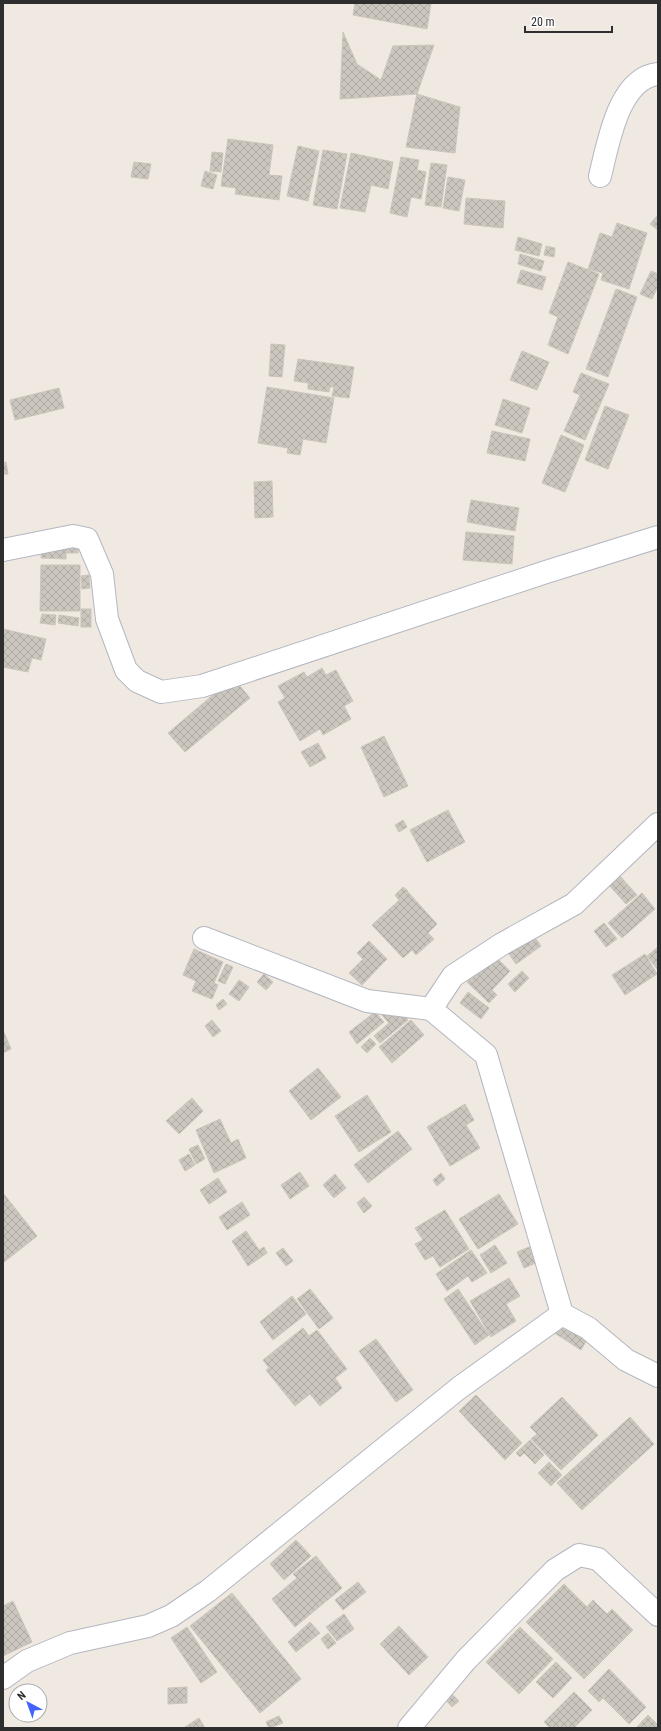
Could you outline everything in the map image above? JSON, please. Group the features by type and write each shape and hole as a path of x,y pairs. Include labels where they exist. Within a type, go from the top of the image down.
{"street":[{"path":"600,176 615,117 628,93 649,75 658,74"},
{"path":"3,550 73,536 86,539 102,574 107,619 126,670 137,681 161,692 202,686 658,537"},
{"path":"431,1008 453,976 502,944 574,904 658,824"},
{"path":"204,938 367,1001 431,1008 486,1055 562,1314 588,1328 626,1360 658,1376"},
{"path":"3,1678 27,1661 70,1644 148,1626 171,1616 208,1591 460,1388 562,1314"},
{"path":"409,1728 471,1655 555,1570 579,1555 598,1559 658,1615"}],"building":[{"path":"355,3 431,3 427,29 353,15"},
{"path":"343,32 357,64 381,80 393,46 434,45 417,94 340,99"},
{"path":"417,94 460,107 455,153 406,147"},
{"path":"228,139 273,145 269,175 282,176 279,200 235,194 236,188 221,186"},
{"path":"298,146 319,151 308,201 287,196"},
{"path":"323,150 347,154 337,209 313,205"},
{"path":"212,152 223,153 221,172 210,171"},
{"path":"351,153 393,162 388,189 371,185 365,212 340,208"},
{"path":"401,157 419,160 417,170 426,172 421,199 411,197 407,217 390,213"},
{"path":"134,162 151,164 148,179 131,177"},
{"path":"431,163 447,165 441,207 425,205"},
{"path":"205,171 217,175 213,189 201,186"},
{"path":"448,177 465,180 459,211 443,208"},
{"path":"466,198 505,201 503,228 464,224"},
{"path":"658,215 658,230 650,224"},
{"path":"617,223 647,233 629,289 601,280 603,273 588,269 600,233 612,237"},
{"path":"518,237 542,244 539,256 515,250"},
{"path":"546,246 555,248 554,257 544,255"},
{"path":"520,254 544,261 541,271 518,264"},
{"path":"568,262 599,274 568,354 548,345 558,317 549,313"},
{"path":"521,270 546,277 542,290 517,283"},
{"path":"651,271 658,274 658,286 652,299 640,294"},
{"path":"616,289 637,297 608,377 586,369"},
{"path":"271,344 285,345 282,377 269,376"},
{"path":"522,351 549,362 537,390 510,380"},
{"path":"298,359 354,367 349,398 332,396 334,387 330,387 329,392 308,389 308,383 294,381"},
{"path":"581,373 609,384 585,440 564,431 580,395 573,392"},
{"path":"267,387 334,398 326,443 303,439 300,455 287,453 288,448 258,443"},
{"path":"59,388 64,408 15,420 10,400"},
{"path":"503,399 530,408 522,433 495,425"},
{"path":"605,406 629,415 608,469 585,460"},
{"path":"492,431 530,439 525,461 487,453"},
{"path":"561,435 584,445 565,492 542,483"},
{"path":"6,462 8,474 3,474 3,463"},
{"path":"272,481 273,517 255,518 254,482"},
{"path":"471,500 519,508 515,531 467,522"},
{"path":"466,532 514,536 512,564 463,560"},
{"path":"42,543 78,543 78,553 66,553 66,559 41,558"},
{"path":"41,565 80,565 80,611 40,611"},
{"path":"89,575 90,588 82,589 81,576"},
{"path":"81,609 91,609 91,627 81,627"},
{"path":"42,614 56,615 55,625 40,623"},
{"path":"59,615 79,618 78,626 58,623"},
{"path":"3,629 46,639 41,660 32,658 28,672 3,667"},
{"path":"322,668 326,675 336,670 353,701 344,706 351,719 323,735 320,729 300,741 278,702 285,698 278,686 304,672 307,677"},
{"path":"233,678 250,698 185,752 168,733"},
{"path":"384,736 408,786 384,797 361,747"},
{"path":"318,743 326,758 310,767 301,752"},
{"path":"448,810 465,842 427,862 410,830"},
{"path":"403,820 407,827 399,832 395,825"},
{"path":"619,875 637,895 626,904 608,884"},
{"path":"403,887 408,891 399,900 395,895"},
{"path":"408,892 437,924 428,933 434,939 416,955 412,950 403,958 372,925"},
{"path":"642,893 655,909 622,938 608,923"},
{"path":"604,923 617,939 606,947 594,931"},
{"path":"533,935 541,946 516,964 507,951"},
{"path":"369,941 387,959 362,985 349,973 363,959 357,953"},
{"path":"658,947 658,970 647,956"},
{"path":"194,949 223,962 214,983 218,985 212,999 192,991 196,981 183,975"},
{"path":"645,954 657,974 625,995 612,975"},
{"path":"494,955 510,971 492,990 497,995 489,1003 467,982"},
{"path":"226,964 233,967 225,984 218,981"},
{"path":"522,971 529,978 515,992 508,984"},
{"path":"264,974 273,982 266,990 257,982"},
{"path":"239,980 249,987 239,1001 229,994"},
{"path":"468,992 489,1008 481,1019 460,1003"},
{"path":"223,999 227,1004 219,1010 216,1005"},
{"path":"375,1012 384,1022 357,1044 349,1032"},
{"path":"402,1012 408,1020 380,1043 374,1036 389,1023 380,1013"},
{"path":"212,1020 221,1031 213,1037 205,1026"},
{"path":"411,1020 424,1035 392,1063 379,1047"},
{"path":"3,1030 11,1049 3,1053"},
{"path":"370,1038 376,1044 367,1053 361,1047"},
{"path":"318,1068 341,1097 311,1120 289,1091"},
{"path":"367,1095 391,1132 359,1152 335,1116"},
{"path":"192,1098 203,1111 179,1134 166,1121"},
{"path":"465,1104 474,1120 466,1125 480,1148 450,1166 427,1127"},
{"path":"220,1119 231,1143 238,1139 246,1158 214,1173 196,1130"},
{"path":"398,1131 412,1149 368,1183 354,1165"},
{"path":"198,1145 205,1159 196,1164 189,1149"},
{"path":"189,1154 195,1165 185,1171 179,1160"},
{"path":"300,1172 309,1186 290,1199 281,1185"},
{"path":"441,1173 445,1179 437,1186 433,1180"},
{"path":"335,1174 346,1188 334,1198 323,1185"},
{"path":"218,1178 227,1192 209,1204 200,1190"},
{"path":"3,1193 37,1236 3,1263"},
{"path":"499,1194 518,1224 478,1249 459,1219"},
{"path":"364,1197 372,1206 364,1213 357,1203"},
{"path":"242,1202 250,1215 227,1230 219,1217"},
{"path":"445,1210 469,1249 440,1267 433,1256 425,1260 415,1244 423,1240 415,1228"},
{"path":"246,1231 259,1250 264,1247 267,1253 248,1266 232,1241"},
{"path":"495,1245 507,1263 491,1273 480,1255"},
{"path":"529,1247 536,1263 524,1268 517,1252"},
{"path":"283,1248 293,1261 286,1266 276,1253"},
{"path":"471,1250 487,1273 472,1282 468,1276 447,1291 436,1274"},
{"path":"509,1278 520,1296 506,1304 516,1321 491,1337 470,1301"},
{"path":"310,1289 333,1318 319,1329 297,1299"},
{"path":"458,1289 489,1335 475,1345 444,1299"},
{"path":"292,1296 306,1314 273,1340 260,1322"},
{"path":"562,1319 589,1336 581,1350 553,1332"},
{"path":"303,1328 309,1336 317,1330 347,1369 335,1378 342,1388 320,1406 310,1394 295,1406 266,1370 269,1368 263,1360"},
{"path":"376,1339 413,1390 396,1402 359,1351"},
{"path":"476,1395 522,1443 505,1460 459,1411"},
{"path":"562,1397 598,1435 561,1470 531,1439 537,1434 530,1427"},
{"path":"630,1417 654,1444 582,1510 557,1483"},
{"path":"530,1440 544,1455 535,1464 524,1453 520,1457 516,1453"},
{"path":"549,1462 562,1475 551,1486 538,1473"},
{"path":"296,1540 311,1556 284,1580 270,1564"},
{"path":"316,1556 342,1588 295,1627 272,1599 297,1578 293,1574"},
{"path":"358,1582 366,1592 343,1610 335,1600"},
{"path":"564,1584 587,1607 593,1600 607,1614 612,1609 633,1630 584,1679 526,1622"},
{"path":"232,1593 301,1679 260,1713 190,1626"},
{"path":"13,1601 32,1642 3,1656 3,1606"},
{"path":"344,1614 354,1629 337,1641 326,1627"},
{"path":"310,1622 320,1633 296,1652 288,1642"},
{"path":"399,1626 428,1657 409,1675 380,1644"},
{"path":"187,1627 217,1672 201,1683 171,1638"},
{"path":"520,1627 553,1659 519,1694 486,1662"},
{"path":"328,1633 336,1643 328,1649 321,1639"},
{"path":"556,1662 572,1678 553,1698 536,1682"},
{"path":"609,1669 646,1707 629,1724 603,1698 599,1702 588,1691"},
{"path":"187,1687 187,1703 168,1704 168,1688"},
{"path":"574,1692 592,1710 574,1728 550,1728 544,1722"},
{"path":"452,1694 459,1701 452,1707 446,1700"},
{"path":"648,1715 658,1725 658,1728 636,1728"},
{"path":"279,1716 283,1723 269,1728 266,1722"},
{"path":"199,1718 205,1728 185,1727"}]}
